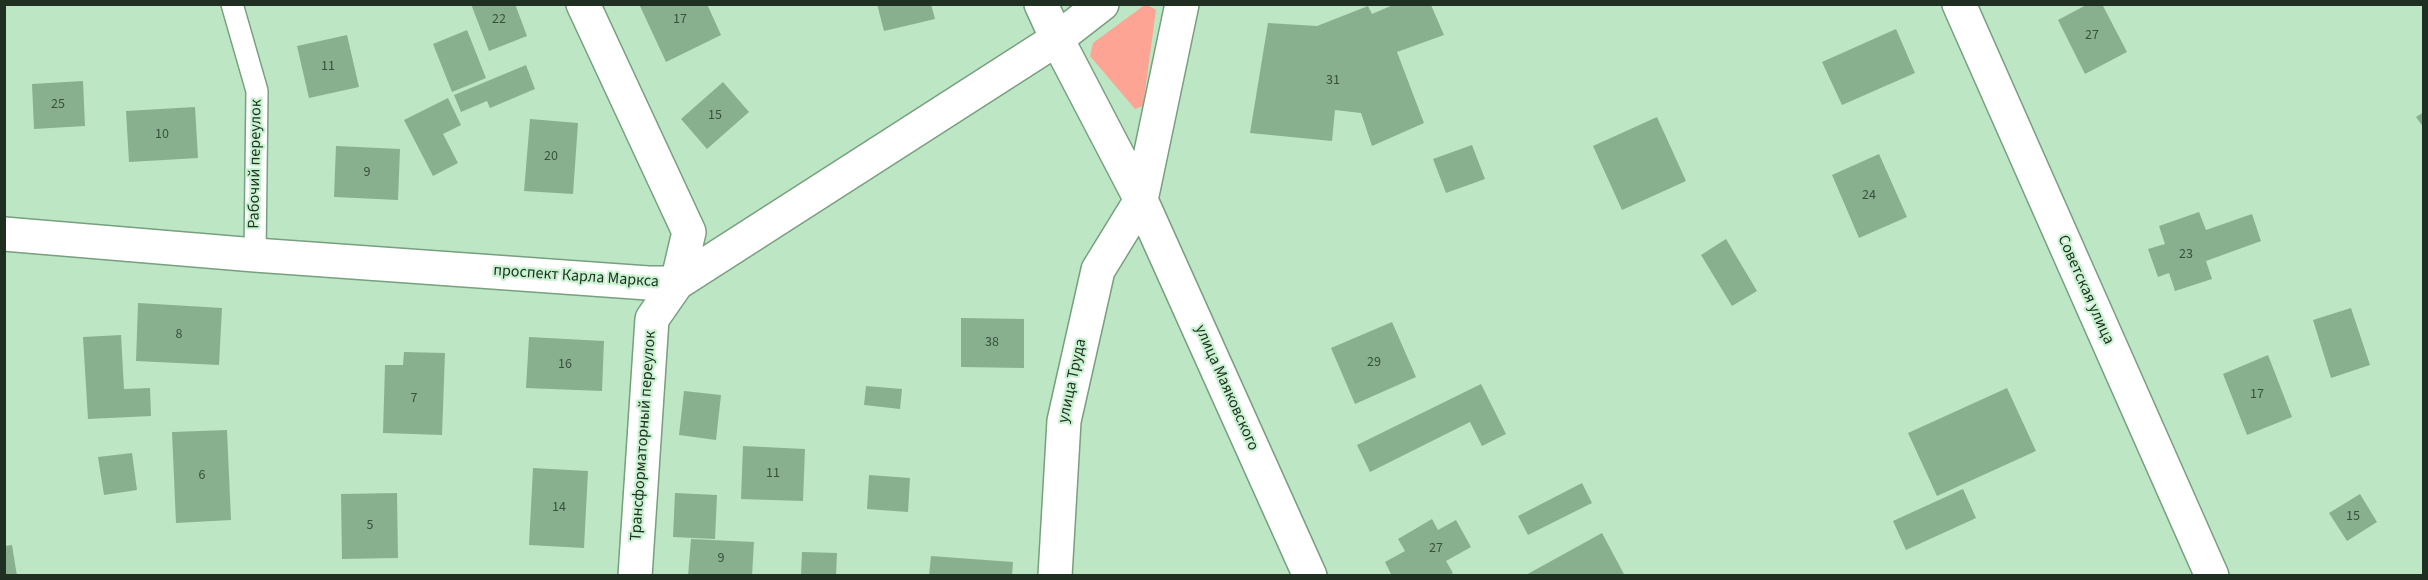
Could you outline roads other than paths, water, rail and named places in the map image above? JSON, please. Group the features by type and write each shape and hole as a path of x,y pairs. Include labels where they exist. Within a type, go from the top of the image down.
{"street":[{"name":"Трансформаторный переулок","path":"583,4 689,232 677,283 652,319 635,576"},
{"name":"улица Маяковского","path":"1041,4 1141,200 1310,576"},
{"name":"проспект Карла Маркса","path":"4,234 255,255 648,283 677,283 1057,39 1102,4"},
{"path":"1141,200 1182,4"},
{"name":"Советская улица","path":"1959,4 2212,576"},
{"name":"улица Труда","path":"1055,576 1064,421 1095,281 1098,270 1141,200"}],"lane":[{"name":"Рабочий переулок","path":"232,4 257,91 255,255"}]}
